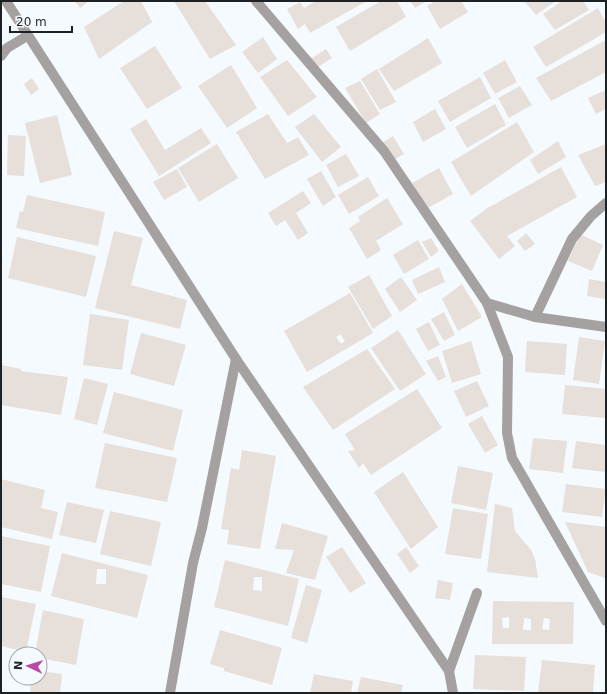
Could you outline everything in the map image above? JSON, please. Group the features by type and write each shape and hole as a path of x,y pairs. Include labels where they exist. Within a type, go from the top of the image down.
{"street":[{"path":"6,1 27,36 236,358 449,671 453,693"},
{"path":"256,1 384,151 487,303 508,357 507,433 512,458 606,622"},
{"path":"1,56 7,48 27,36"},
{"path":"535,317 572,240 590,216 606,203"},
{"path":"487,303 535,317 606,327"},
{"path":"170,693 193,563 202,528 236,358"},
{"path":"449,671 477,593"}],"building":[{"path":"75,1 89,1 80,8"},
{"path":"124,1 141,1 152,22 99,59 84,27"},
{"path":"174,1 205,1 236,45 210,59"},
{"path":"316,1 367,1 310,33 305,24 298,29 287,9 300,2 304,8"},
{"path":"381,1 397,1 406,17 350,51 336,27"},
{"path":"410,1 427,1 415,8"},
{"path":"435,1 461,1 468,12 440,29 427,6"},
{"path":"524,1 556,1 536,15"},
{"path":"562,1 583,1 589,10 555,30 543,14"},
{"path":"598,8 606,23 606,32 546,67 533,47"},
{"path":"263,37 277,59 258,73 242,52"},
{"path":"428,38 442,63 394,91 379,69"},
{"path":"606,40 606,72 551,101 536,78"},
{"path":"155,46 182,88 147,109 120,68"},
{"path":"326,49 332,58 315,69 309,60"},
{"path":"287,60 317,97 288,116 260,77"},
{"path":"505,60 517,82 495,94 483,73"},
{"path":"231,65 257,108 227,128 198,86"},
{"path":"377,69 396,102 380,110 361,79"},
{"path":"480,77 491,98 450,122 438,101"},
{"path":"32,78 39,89 31,95 24,84"},
{"path":"360,81 380,114 366,123 345,88"},
{"path":"520,86 532,105 509,118 498,98"},
{"path":"606,90 606,109 596,114 588,98"},
{"path":"495,104 506,125 467,148 455,127"},
{"path":"435,109 446,129 423,142 413,122"},
{"path":"268,114 287,143 298,137 309,155 265,179 236,132"},
{"path":"314,114 341,147 322,162 295,127"},
{"path":"57,115 72,175 40,183 25,123"},
{"path":"146,119 165,150 201,128 211,143 159,176 130,129"},
{"path":"517,122 534,152 471,196 451,162"},
{"path":"8,135 26,136 24,176 7,175"},
{"path":"393,136 404,154 394,160 383,142"},
{"path":"558,141 566,157 538,174 530,160"},
{"path":"217,144 238,178 199,202 178,168"},
{"path":"606,144 606,182 595,186 578,155"},
{"path":"346,154 359,176 338,187 326,165"},
{"path":"561,167 577,197 507,236 515,246 499,259 470,221 486,209"},
{"path":"439,168 453,194 426,209 412,183"},
{"path":"177,169 187,187 164,200 153,182"},
{"path":"321,171 336,197 323,206 307,179"},
{"path":"368,177 379,196 349,214 338,195"},
{"path":"303,191 311,203 296,213 308,233 298,240 285,220 276,226 268,213"},
{"path":"27,195 105,212 98,246 16,228 20,211 23,212"},
{"path":"387,198 403,224 376,241 381,250 367,259 349,228 360,221 358,217"},
{"path":"114,231 143,238 131,285 187,300 180,329 95,308"},
{"path":"526,233 535,244 525,251 517,241"},
{"path":"580,234 603,245 592,271 568,261"},
{"path":"17,237 96,256 86,297 8,278"},
{"path":"431,238 439,251 431,257 422,242"},
{"path":"418,240 429,259 404,274 393,255"},
{"path":"439,267 445,282 418,294 412,280"},
{"path":"369,275 392,316 373,329 348,287"},
{"path":"401,277 417,300 400,312 385,289"},
{"path":"589,279 606,282 606,299 587,296"},
{"path":"462,284 482,317 458,331 442,299"},
{"path":"350,293 373,333 307,372 284,331","holes":["340,334 345,341 341,344 336,337"]},
{"path":"444,312 455,335 444,341 431,319"},
{"path":"90,314 129,320 122,370 83,365"},
{"path":"429,322 440,345 428,351 416,329"},
{"path":"398,330 426,374 400,391 371,348"},
{"path":"141,333 186,345 174,386 130,374"},
{"path":"579,337 605,341 599,384 573,380"},
{"path":"471,341 481,374 452,383 442,351"},
{"path":"527,341 567,344 565,375 525,372"},
{"path":"367,349 395,389 333,430 303,387"},
{"path":"438,356 446,377 438,381 426,361"},
{"path":"1,365 21,369 21,371 68,377 61,415 1,405"},
{"path":"84,378 108,384 97,425 74,419"},
{"path":"477,381 489,406 466,417 454,391"},
{"path":"565,385 606,389 606,418 562,414"},
{"path":"417,389 442,428 371,475 363,463 359,468 348,451 355,450 345,434"},
{"path":"114,392 183,410 173,451 103,433"},
{"path":"482,416 498,445 485,453 468,424"},
{"path":"533,438 567,441 563,473 529,469"},
{"path":"576,441 606,445 606,472 572,468"},
{"path":"105,443 177,458 167,502 95,488"},
{"path":"242,450 276,456 260,549 227,544 229,530 221,529 231,468 239,470"},
{"path":"458,466 493,473 486,510 451,503"},
{"path":"403,472 438,527 411,549 374,492"},
{"path":"1,479 45,490 41,508 58,512 52,539 1,527"},
{"path":"566,484 606,489 602,517 562,512"},
{"path":"67,502 104,510 96,543 59,535"},
{"path":"495,504 512,508 515,531 531,550 535,559 538,578 487,572"},
{"path":"453,508 488,514 481,559 445,554"},
{"path":"110,511 161,522 151,566 100,554"},
{"path":"565,522 606,527 605,578 588,572"},
{"path":"282,523 328,536 315,580 286,573 294,550 275,549"},
{"path":"1,536 50,546 41,592 1,584"},
{"path":"342,547 366,583 350,593 326,557"},
{"path":"406,547 419,566 410,573 397,554"},
{"path":"62,553 148,575 137,618 51,596","holes":["97,569 106,569 106,584 96,584"]},
{"path":"225,560 299,579 288,626 214,607","holes":["254,577 262,577 262,591 253,590"]},
{"path":"438,580 453,583 450,600 435,598"},
{"path":"306,585 322,590 307,643 291,638"},
{"path":"1,597 36,604 27,646 8,646 8,648 1,646"},
{"path":"493,601 574,602 573,644 492,644","holes":["509,617 509,628 503,628 502,618","524,618 531,619 531,630 523,630","544,618 550,619 549,630 542,629"]},
{"path":"43,610 84,619 76,665 48,660 48,646 36,646"},
{"path":"220,630 282,648 272,685 224,671 224,668 210,664"},
{"path":"475,655 526,657 524,691 473,689"},
{"path":"542,660 595,665 593,693 538,693"},
{"path":"48,672 62,674 60,693 30,693 30,686 48,686"},
{"path":"314,674 353,681 351,693 310,693"},
{"path":"361,677 403,685 401,693 357,693"}]}
